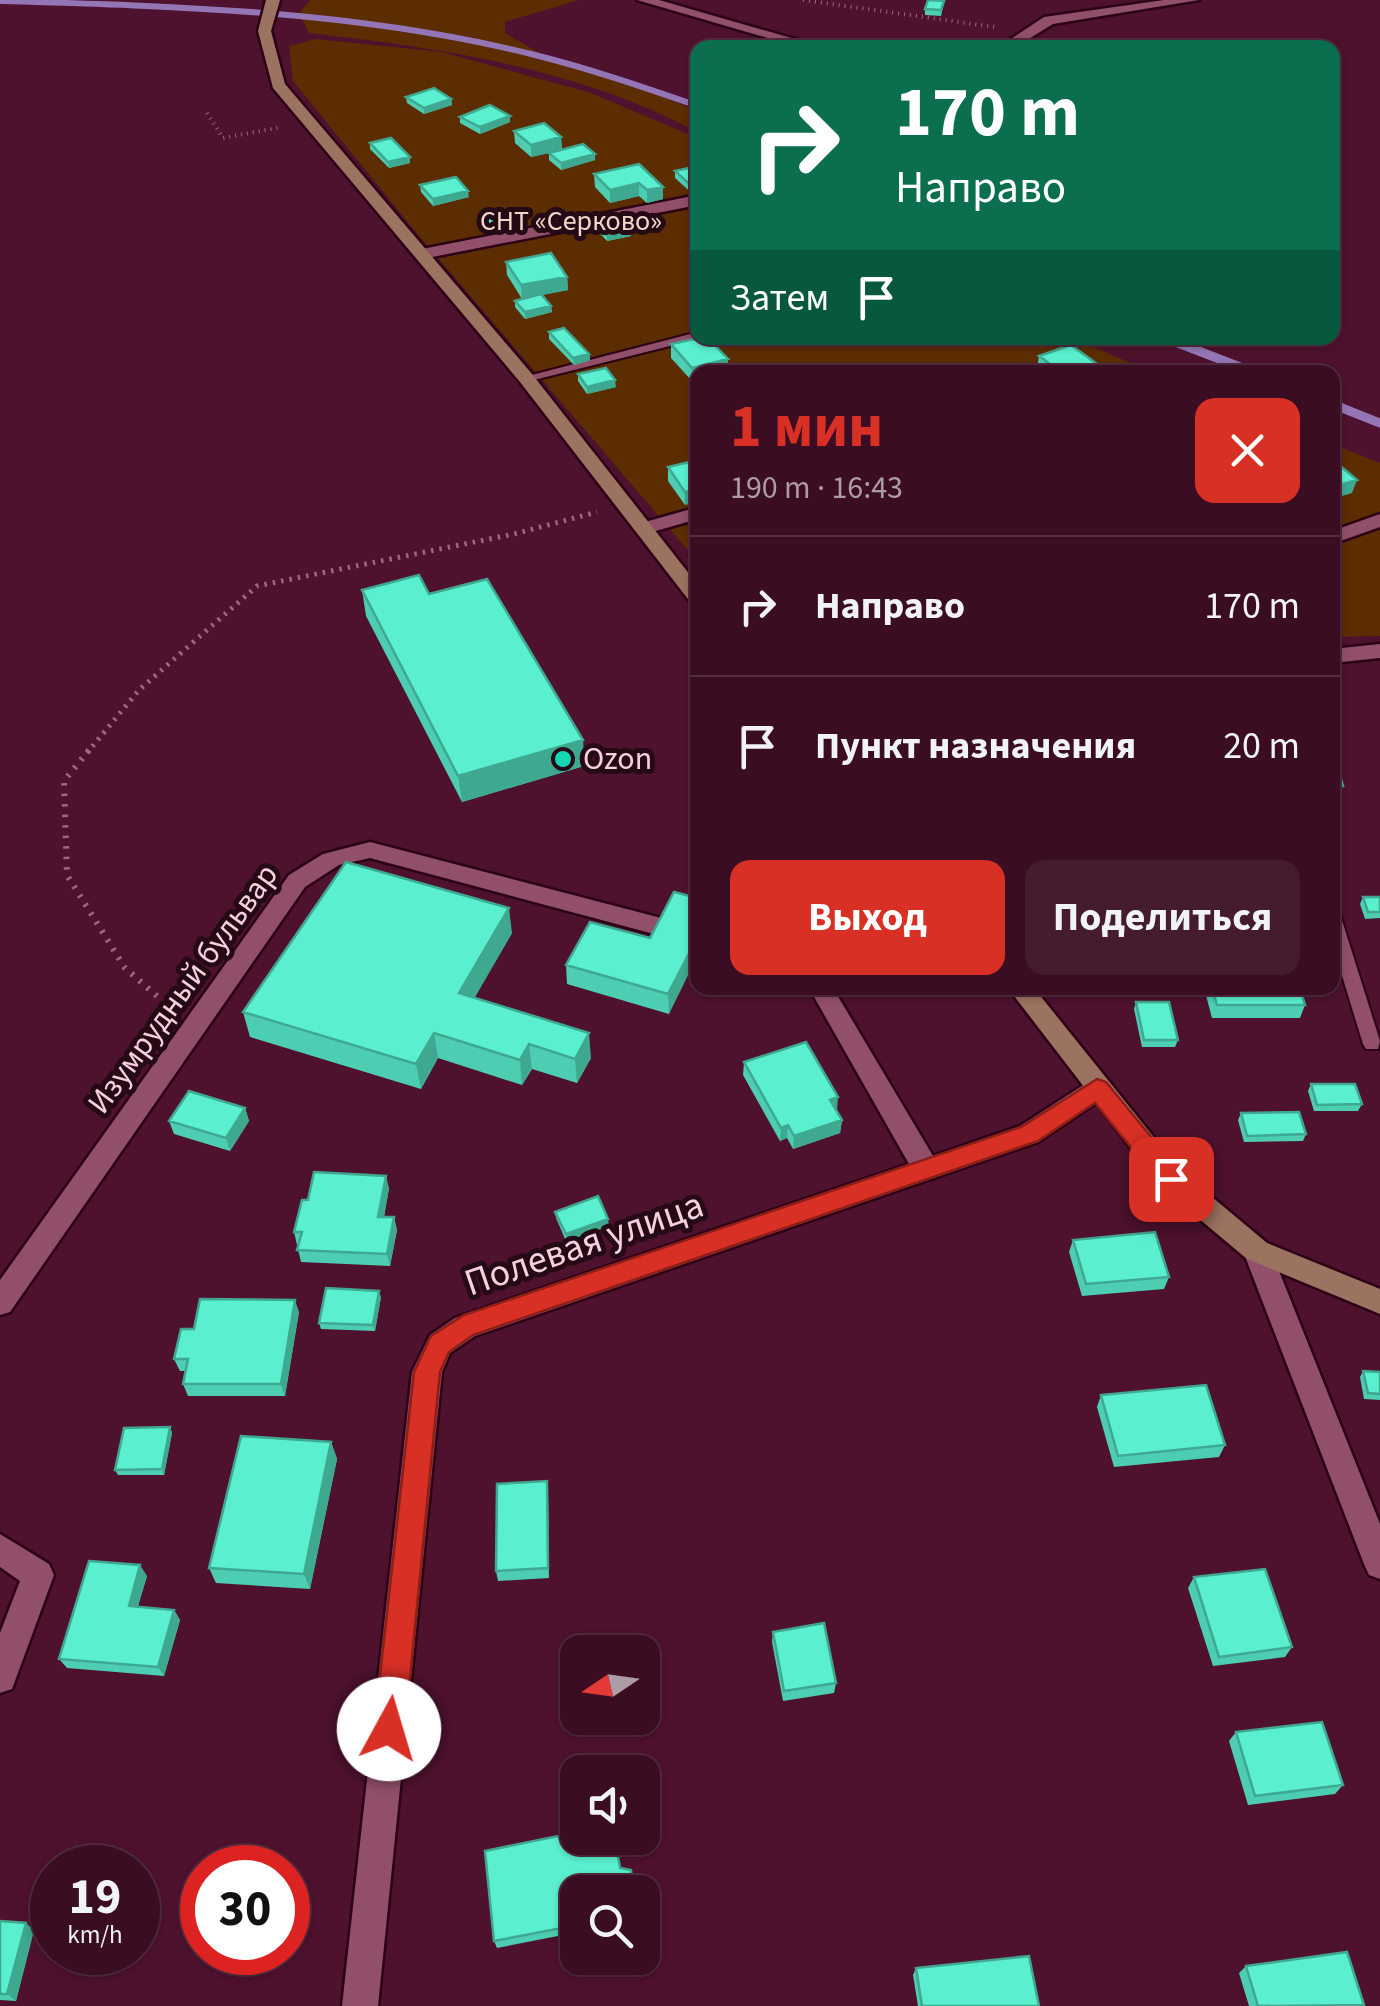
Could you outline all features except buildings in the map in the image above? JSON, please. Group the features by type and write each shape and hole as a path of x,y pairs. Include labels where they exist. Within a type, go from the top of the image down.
{"main road":[{"path":"268,9 264,38 278,85 526,378 690,589"},
{"path":"1025,995 1171,1179 1257,1251 1380,1302"}],"street":[{"path":"644,0 790,40"},
{"path":"1015,40 1049,20 1192,0"},
{"path":"422,254 690,202"},
{"path":"646,528 690,515"},
{"path":"1340,535 1380,520"},
{"path":"1340,655 1380,651"},
{"name":"Изумрудный бульвар","path":"0,1303 297,881 311,869 352,852 370,850 666,928"},
{"path":"824,995 926,1168"},
{"name":"Полевая улица","path":"360,2006 427,1372 440,1344 464,1327 1029,1134 1097,1089"},
{"path":"1257,1251 1380,1564"},
{"path":"0,1549 38,1575 0,1677"}],"lane":[{"path":"526,378 690,338"},
{"path":"1340,940 1372,1044"}],"path":[{"path":"804,0 1026,32"},
{"path":"207,113 224,138 310,121"},
{"path":"193,1028 125,968 67,874 64,781 139,690 257,586 514,534 627,505"}],"green space":[{"path":"310,0 579,0 505,22 505,33 553,61 623,80 690,108 690,129 605,92 508,64 309,33 299,13"},
{"name":"СНТ «Серково»","path":"316,39 442,52 591,93 690,135 690,345 1088,345 1136,365 690,365 690,553 420,237 293,81 289,46"},
{"path":"1340,447 1380,463 1380,636 1340,637"}],"waterway":[{"path":"0,1 267,13 400,28 552,59 690,103"},
{"path":"1183,345 1235,365"},
{"path":"1340,407 1380,423"}],"place":[{"name":"Ozon","path":"563,759"}],"route":[{"path":"389,1729 427,1372 440,1344 464,1327 1029,1134 1097,1089 1171,1179"}]}
